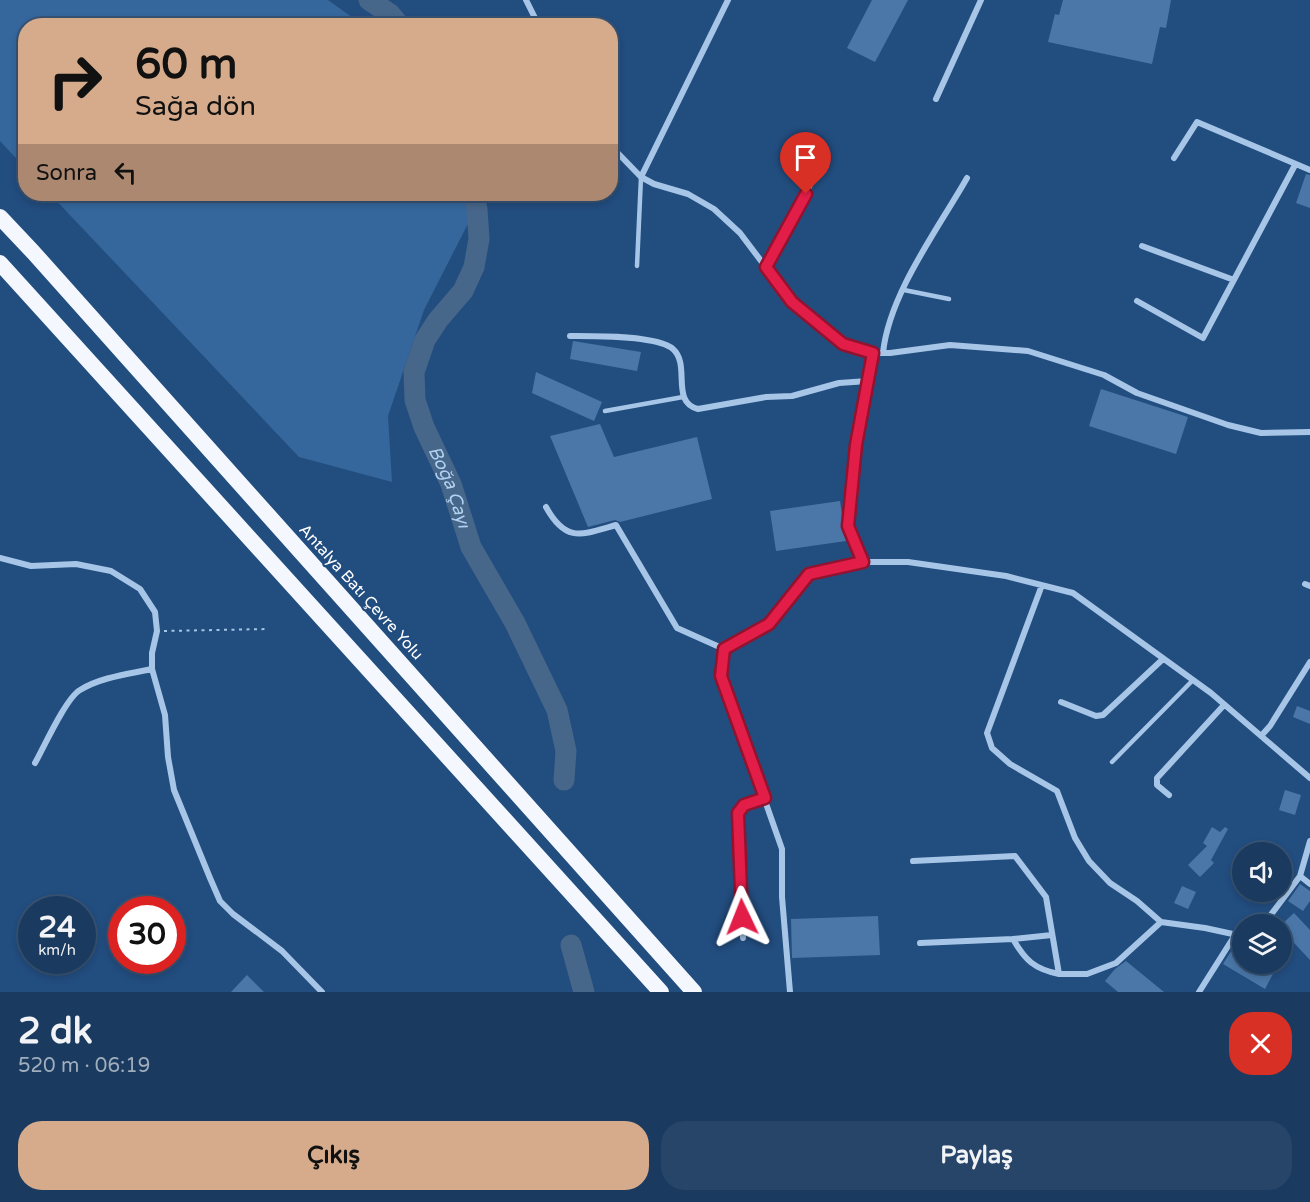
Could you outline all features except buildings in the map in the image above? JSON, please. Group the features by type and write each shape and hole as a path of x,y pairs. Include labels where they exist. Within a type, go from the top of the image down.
{"highway":[{"name":"Antalya Batı Çevre Yolu","path":"0,217 694,992"},
{"path":"0,263 661,992"}],"street":[{"path":"526,0 535,18"},
{"path":"641,177 728,0"},
{"path":"936,99 981,0"},
{"path":"1174,158 1197,122 1310,170"},
{"path":"618,153 641,177 654,184 688,194 714,208 740,233 792,302 843,344 873,353 950,345 1028,351 1104,375 1137,393 1228,425 1261,433 1310,432"},
{"path":"1137,301 1203,338 1295,165"},
{"path":"883,353 885,333 890,317 968,178"},
{"path":"1142,246 1234,280"},
{"path":"570,336 648,340 669,346 676,352 681,363 683,397 689,405 698,409 766,397 792,396 839,383 868,381"},
{"path":"863,562 848,526 856,445 873,353"},
{"path":"546,507 554,522 577,535 616,525 676,628 724,649"},
{"path":"0,558 32,566 76,564 111,571 140,589 155,612 157,631 152,653 152,669 165,715 168,757 174,790 220,901 233,914 282,951 322,992"},
{"path":"724,649 769,624 809,574 863,562 908,562 1006,576 1073,593 1193,680 1310,778"},
{"path":"1042,585 987,733 992,748 1010,764 1057,791 1075,838 1089,861 1110,883 1137,901 1161,922 1232,934"},
{"path":"724,649 721,676 782,849 782,897 790,992"},
{"path":"1061,702 1096,716 1103,715 1163,658"},
{"path":"1261,736 1270,726 1310,662"},
{"path":"35,763 59,718 77,691 102,680 152,669"},
{"path":"1169,795 1157,785 1157,778 1224,705"},
{"path":"743,938 738,813 744,805 765,798"},
{"path":"1272,914 1300,876 1310,841"},
{"path":"913,861 1015,856 1046,897 1059,974"},
{"path":"1300,876 1310,884"},
{"path":"1013,939 1023,956 1043,971 1059,974 1087,974 1116,963 1161,922"},
{"path":"920,943 1052,935"},
{"path":"1199,992 1232,946"}],"lane":[{"path":"766,267 789,228 824,159"},
{"path":"637,266 641,177"},
{"path":"904,290 949,299"},
{"path":"605,411 683,397"},
{"path":"1112,762 1193,680"}],"path":[{"path":"157,631 269,629"}],"shaded area":[{"path":"0,0 328,0 353,18 18,18 18,160 0,141"},
{"path":"57,201 474,201 477,206 424,310 388,416 392,482 299,457"}],"waterway":[{"name":"Boğa Çayı","path":"369,0 393,18"},
{"name":"Boğa Çayı","path":"475,201 479,239 474,267 463,291 438,320 425,340 414,372 415,400 424,427 451,484 471,547 515,623 557,710 566,751 564,780"},
{"name":"Boğa Çayı","path":"571,945 584,992"}],"route":[{"path":"742,917 738,813 744,805 765,798 721,676 724,649 769,624 809,574 863,562 848,526 856,445 873,353 843,344 792,302 766,267 806,194"}]}
